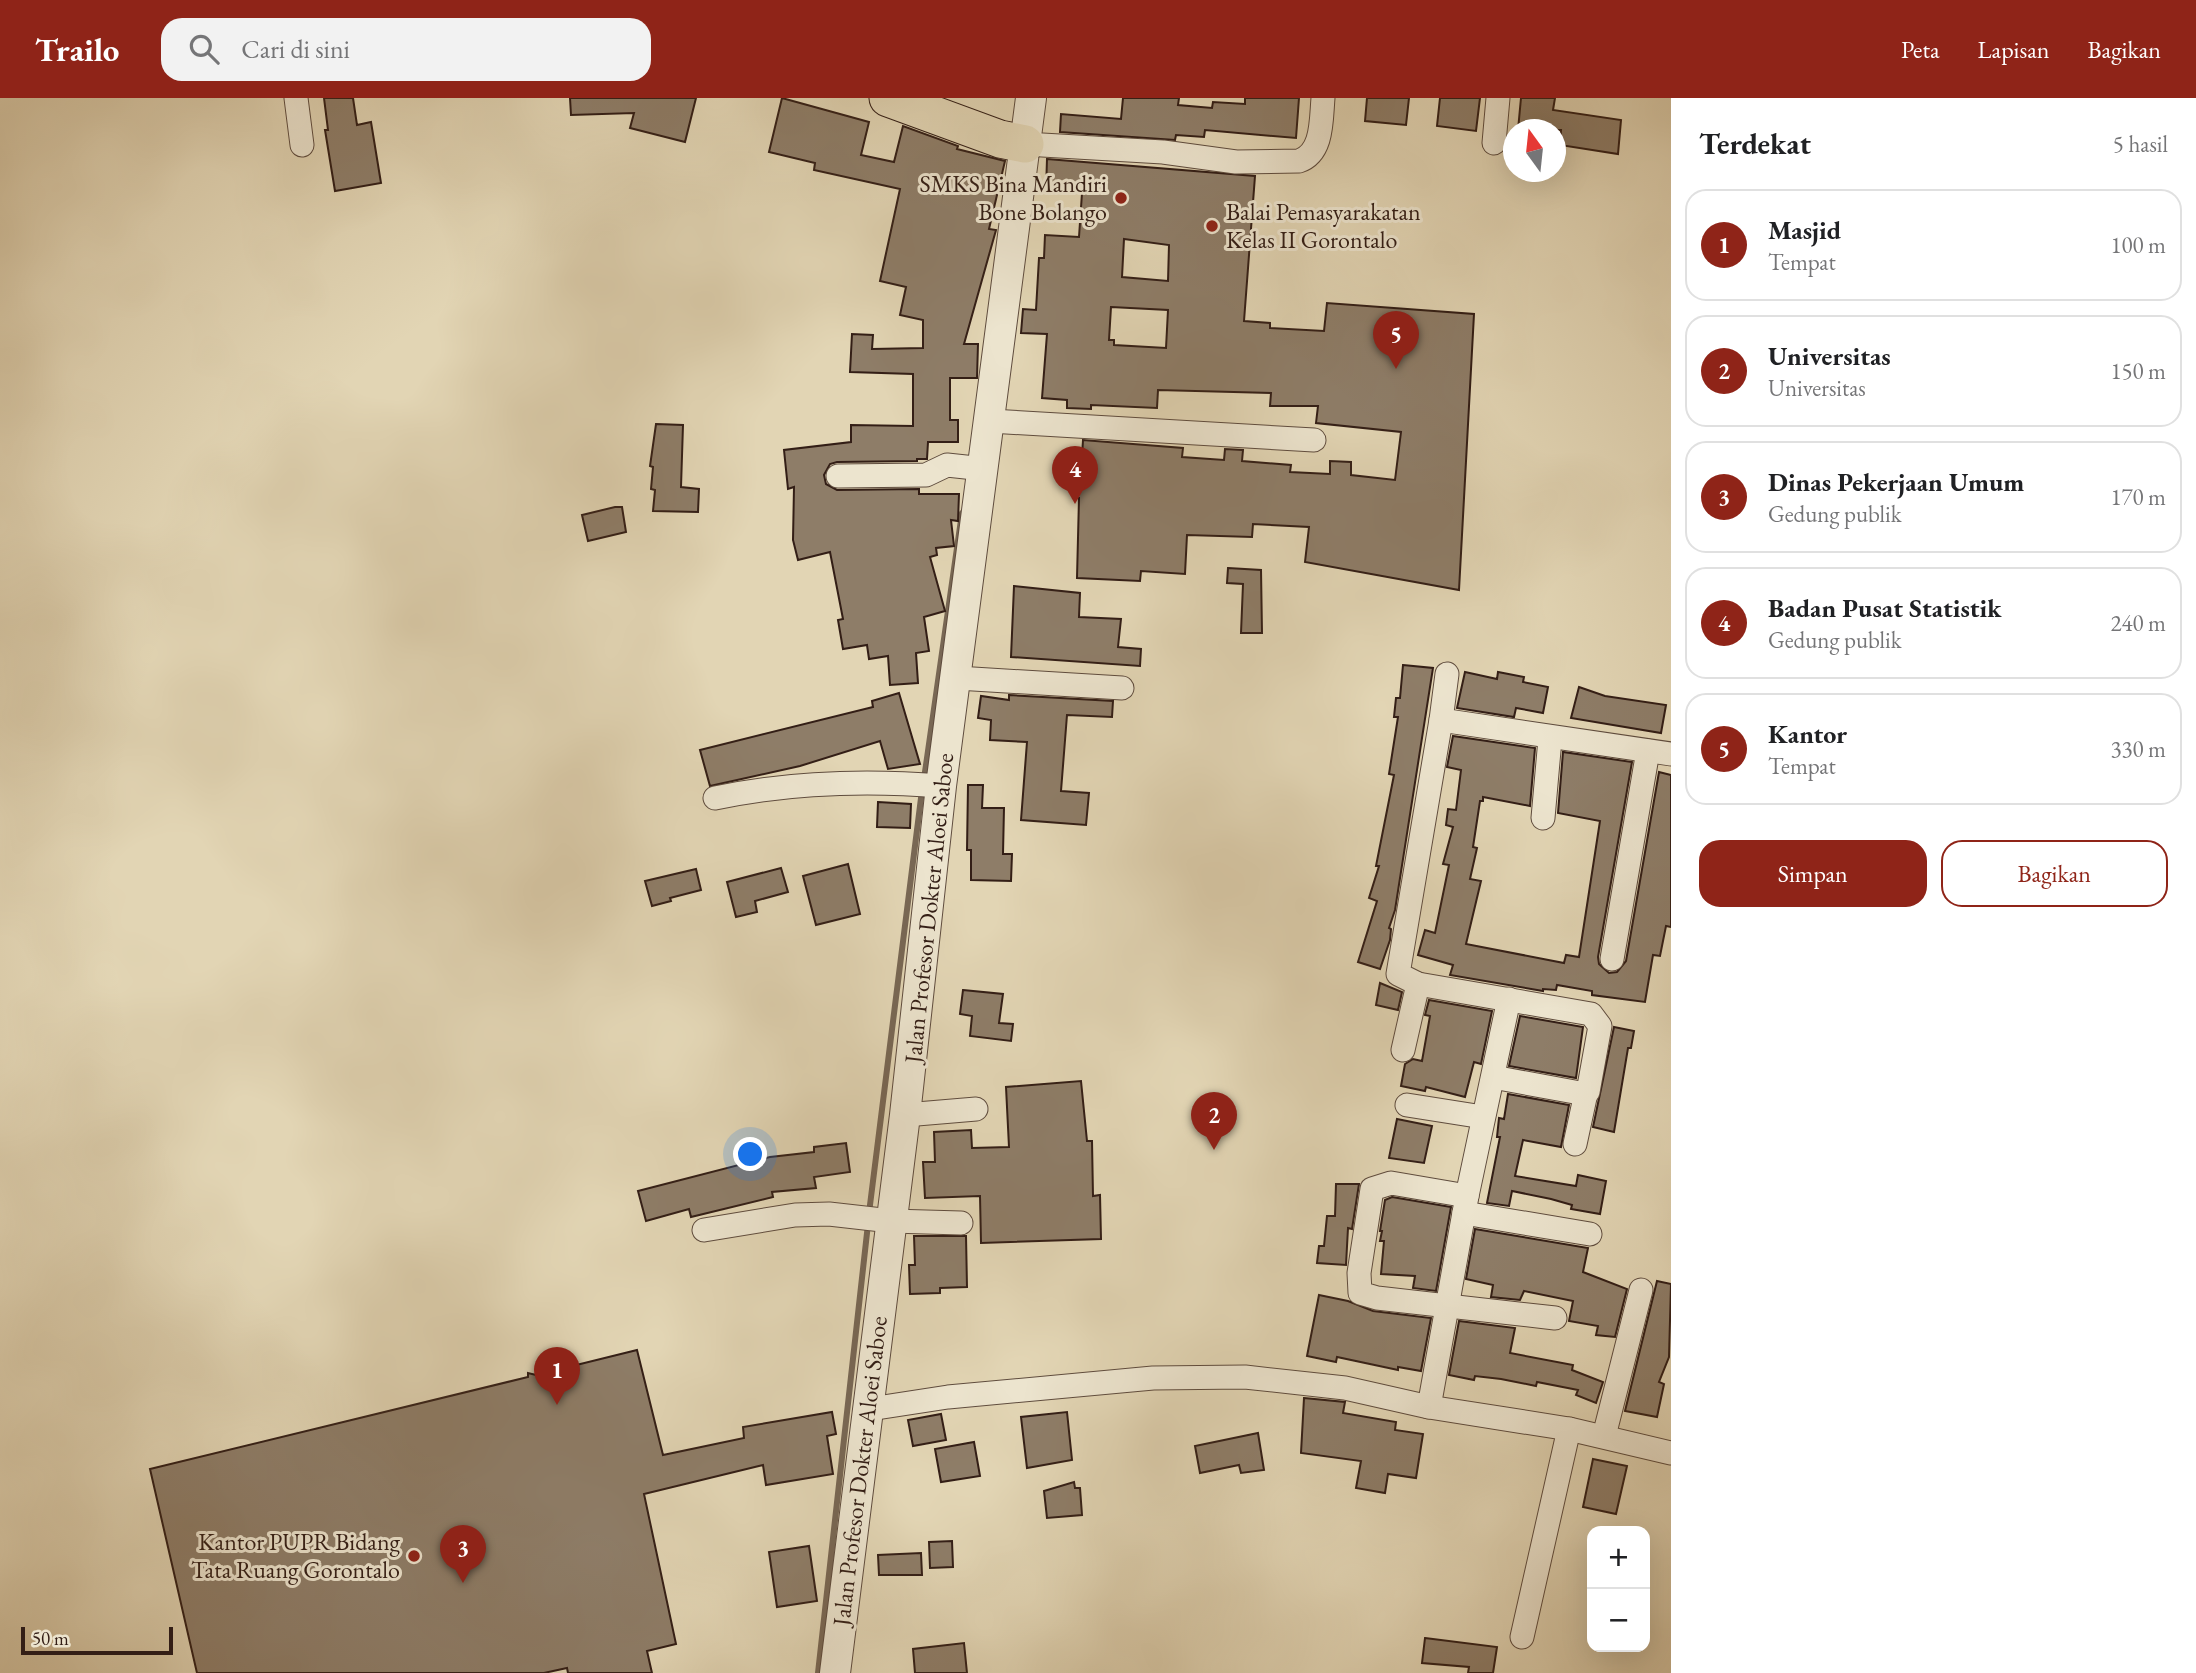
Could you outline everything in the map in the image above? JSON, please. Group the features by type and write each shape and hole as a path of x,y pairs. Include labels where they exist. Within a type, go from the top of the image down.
{"main road":[{"path":"888,98 1000,139 1025,144"}],"street":[{"path":"296,98 302,145"},
{"name":"Jalan Profesor Dokter Aloei Saboe","path":"835,1673 870,1409 886,1220 905,1115 929,786 957,678 972,467 990,421 1031,98"},
{"path":"1025,144 1163,152 1236,162 1299,161 1309,158 1316,148 1323,98"},
{"path":"1494,143 1499,98"},
{"path":"990,421 1314,440"},
{"path":"838,476 926,475 945,465 972,467"},
{"path":"1447,674 1398,970 1400,976 1418,984 1591,1014 1597,1018 1600,1027 1591,1088 1586,1093 1575,1144"},
{"path":"957,678 1122,688"},
{"path":"1441,720 1550,739 1671,754"},
{"path":"1543,818 1550,739"},
{"path":"1612,959 1648,751"},
{"path":"715,798 767,788 836,782 929,786"},
{"path":"1403,1050 1418,984"},
{"path":"1429,1407 1465,1204 1508,999"},
{"path":"1493,1077 1586,1093"},
{"path":"1407,1105 1483,1117"},
{"path":"905,1115 975,1110"},
{"path":"1555,1318 1377,1298 1360,1293 1359,1273 1370,1195 1378,1185 1391,1183 1590,1234"},
{"path":"704,1230 795,1215 961,1223"},
{"path":"1604,1436 1641,1290"},
{"path":"870,1409 948,1397 1197,1376 1245,1377 1345,1388 1429,1407 1569,1429 1671,1452"},
{"path":"1522,1637 1569,1429"}],"building":[{"path":"324,98 353,98 357,125 371,122 381,183 335,191 325,130 328,130"},
{"path":"570,98 696,98 685,142 630,128 634,113 571,115"},
{"path":"782,98 869,122 861,155 894,162 903,126 958,146 957,149 1005,161 989,229 996,230 964,344 978,344 977,378 950,378 950,420 958,420 958,442 928,442 927,459 917,461 837,462 830,464 824,475 826,484 837,490 919,489 919,494 959,494 958,521 951,520 954,546 936,548 937,555 930,557 945,611 924,617 929,651 916,653 918,683 890,685 888,656 869,659 867,645 843,649 838,620 843,619 830,552 798,560 793,540 794,487 788,489 784,450 851,442 851,425 913,426 913,374 850,372 852,334 873,335 872,349 923,348 923,320 900,315 906,287 880,281 900,189 814,170 815,163 769,152"},
{"path":"1123,98 1179,98 1178,105 1212,108 1213,102 1245,104 1245,98 1299,98 1296,138 1205,130 1204,137 1176,135 1175,140 1060,132 1061,114 1121,119"},
{"path":"1367,98 1409,98 1406,125 1365,121"},
{"path":"1440,98 1480,98 1476,131 1437,126"},
{"path":"1521,98 1555,98 1553,110 1621,120 1618,154 1566,146 1566,119 1519,119"},
{"path":"1047,159 1255,176 1244,321 1270,323 1270,328 1324,331 1327,303 1474,314 1459,590 1305,562 1309,527 1253,524 1252,537 1187,535 1185,574 1141,571 1140,581 1077,578 1079,498 1073,498 1074,474 1081,474 1083,440 1183,448 1182,457 1224,460 1225,449 1243,450 1242,461 1291,465 1290,472 1330,474 1330,461 1351,462 1351,475 1395,480 1401,432 1316,423 1318,406 1270,406 1271,393 1158,390 1157,408 1091,405 1091,409 1067,408 1067,400 1042,398 1047,334 1021,333 1023,309 1036,310 1039,258 1044,258 1045,235 1079,237 1082,193 1046,190","holes":["1124,239 1169,245 1168,281 1122,277","1111,307 1168,310 1166,348 1114,345 1114,340 1109,340"]},
{"path":"656,424 683,425 681,487 699,489 698,512 653,511 655,490 651,489 653,467 650,466"},
{"path":"622,507 626,532 588,541 582,515"},
{"path":"1228,568 1261,570 1262,633 1241,633 1243,584 1227,583"},
{"path":"1014,586 1080,593 1079,617 1121,619 1118,647 1141,649 1140,666 1011,657"},
{"path":"1403,665 1433,668 1395,910 1389,928 1390,940 1380,969 1358,962 1377,901 1369,898 1379,866 1376,866 1394,775 1389,774 1398,717 1394,717 1396,698 1400,698"},
{"path":"1465,672 1497,679 1498,672 1524,677 1523,682 1548,687 1543,713 1516,708 1514,717 1457,708"},
{"path":"1579,687 1605,696 1666,705 1661,733 1571,718"},
{"path":"899,693 920,764 888,769 880,741 800,766 710,786 700,750 873,707 872,701"},
{"path":"1009,695 1113,701 1112,717 1067,715 1061,791 1089,793 1086,825 1021,820 1027,742 990,740 991,720 978,718 981,696 1009,700"},
{"path":"1453,736 1535,748 1530,806 1483,797 1483,801 1480,801 1473,847 1477,848 1470,879 1481,881 1466,944 1564,963 1566,955 1579,957 1600,821 1558,813 1563,752 1632,762 1598,957 1599,964 1609,973 1617,972 1626,961 1659,772 1671,775 1671,927 1666,926 1660,956 1653,955 1645,1002 1592,995 1592,991 1557,985 1556,990 1543,991 1450,975 1453,965 1418,955 1425,930 1435,933 1449,865 1443,864 1453,827 1446,825 1448,809 1456,810 1461,770 1447,767"},
{"path":"968,785 983,785 982,808 1004,808 1003,854 1012,854 1011,881 971,880 971,850 967,850"},
{"path":"878,802 911,804 910,828 877,827"},
{"path":"848,864 860,914 816,925 803,876"},
{"path":"781,868 788,892 755,901 757,912 736,917 727,882"},
{"path":"696,869 701,890 652,906 645,881"},
{"path":"1380,983 1402,992 1398,1010 1376,1005"},
{"path":"963,990 1003,994 999,1023 1013,1024 1011,1041 970,1036 972,1016 960,1014"},
{"path":"1429,1000 1492,1011 1481,1064 1474,1062 1465,1097 1426,1087 1425,1091 1401,1086 1405,1064 1413,1059 1422,1061 1430,1016 1425,1015"},
{"path":"1520,1016 1583,1027 1576,1078 1509,1066"},
{"path":"1614,1027 1634,1031 1631,1048 1628,1048 1614,1132 1593,1127"},
{"path":"1081,1081 1087,1141 1092,1141 1093,1196 1100,1195 1101,1239 981,1243 980,1196 925,1198 923,1162 935,1162 934,1132 971,1130 972,1148 1009,1147 1006,1087"},
{"path":"1508,1094 1569,1105 1561,1147 1523,1140 1515,1176 1576,1186 1578,1175 1606,1181 1600,1214 1571,1209 1572,1205 1512,1191 1509,1206 1487,1203 1500,1137 1497,1137 1499,1118 1504,1119"},
{"path":"1397,1119 1432,1126 1424,1163 1389,1158"},
{"path":"846,1143 850,1172 814,1177 816,1188 772,1192 773,1197 691,1217 689,1209 646,1221 638,1191 770,1157 814,1152 814,1147"},
{"path":"1336,1184 1359,1184 1352,1229 1348,1228 1346,1265 1317,1263 1319,1246 1324,1246 1327,1216 1335,1216"},
{"path":"1392,1197 1451,1207 1436,1291 1413,1288 1415,1276 1381,1274 1384,1241 1380,1241 1380,1231 1385,1200"},
{"path":"1475,1229 1588,1248 1583,1272 1627,1289 1615,1337 1596,1335 1598,1326 1569,1321 1573,1301 1524,1291 1520,1300 1491,1297 1493,1285 1466,1279"},
{"path":"914,1236 966,1236 967,1287 940,1288 940,1293 910,1294 909,1265 915,1265"},
{"path":"1657,1281 1671,1284 1669,1357 1659,1382 1664,1384 1657,1417 1625,1411"},
{"path":"1319,1295 1348,1301 1373,1311 1431,1318 1421,1371 1398,1367 1398,1370 1337,1357 1336,1362 1307,1356"},
{"path":"1459,1321 1515,1328 1510,1353 1573,1365 1572,1370 1603,1382 1596,1403 1576,1395 1578,1390 1537,1382 1536,1386 1501,1379 1475,1376 1474,1380 1449,1375"},
{"name":"Kantor PUPR Bidang Tata Ruang Gorontalo","path":"637,1350 663,1455 744,1438 743,1427 832,1412 836,1434 827,1436 833,1474 766,1485 763,1465 644,1494 676,1644 647,1651 652,1673 568,1673 567,1668 544,1673 197,1673 150,1469 528,1377 528,1373 536,1375"},
{"path":"1304,1398 1345,1402 1343,1413 1396,1422 1395,1430 1423,1434 1416,1478 1388,1474 1385,1493 1356,1488 1361,1461 1301,1453"},
{"path":"1067,1412 1072,1460 1027,1468 1021,1417"},
{"path":"941,1414 946,1440 913,1446 908,1420"},
{"path":"1258,1433 1264,1470 1241,1473 1239,1465 1200,1473 1195,1446"},
{"path":"974,1442 980,1476 941,1482 935,1449"},
{"path":"1593,1459 1627,1466 1616,1514 1583,1507"},
{"path":"1074,1482 1075,1488 1080,1488 1082,1515 1047,1518 1044,1491"},
{"path":"952,1541 953,1567 930,1568 929,1542"},
{"path":"809,1546 817,1601 777,1607 769,1552"},
{"path":"921,1553 922,1575 879,1575 878,1555"},
{"path":"1425,1638 1497,1647 1493,1673 1468,1673 1469,1667 1422,1663"},
{"path":"964,1643 967,1673 915,1673 913,1649"}],"waterway":[{"path":"924,779 962,513"},
{"path":"869,1213 922,790"},
{"path":"818,1673 868,1224"}],"place":[{"name":"SMKS Bina Mandiri Bone Bolango","path":"1121,198"},
{"name":"Balai Pemasyarakatan Kelas II Gorontalo","path":"1212,226"},
{"name":"Kantor","path":"1396,369"},
{"name":"Badan Pusat Statistik","path":"1075,504"},
{"name":"Universitas","path":"1214,1150"},
{"name":"Masjid","path":"557,1405"},
{"name":"Kantor PUPR Bidang Tata Ruang Gorontalo","path":"414,1556"},
{"name":"Dinas Pekerjaan Umum","path":"463,1583"}]}
